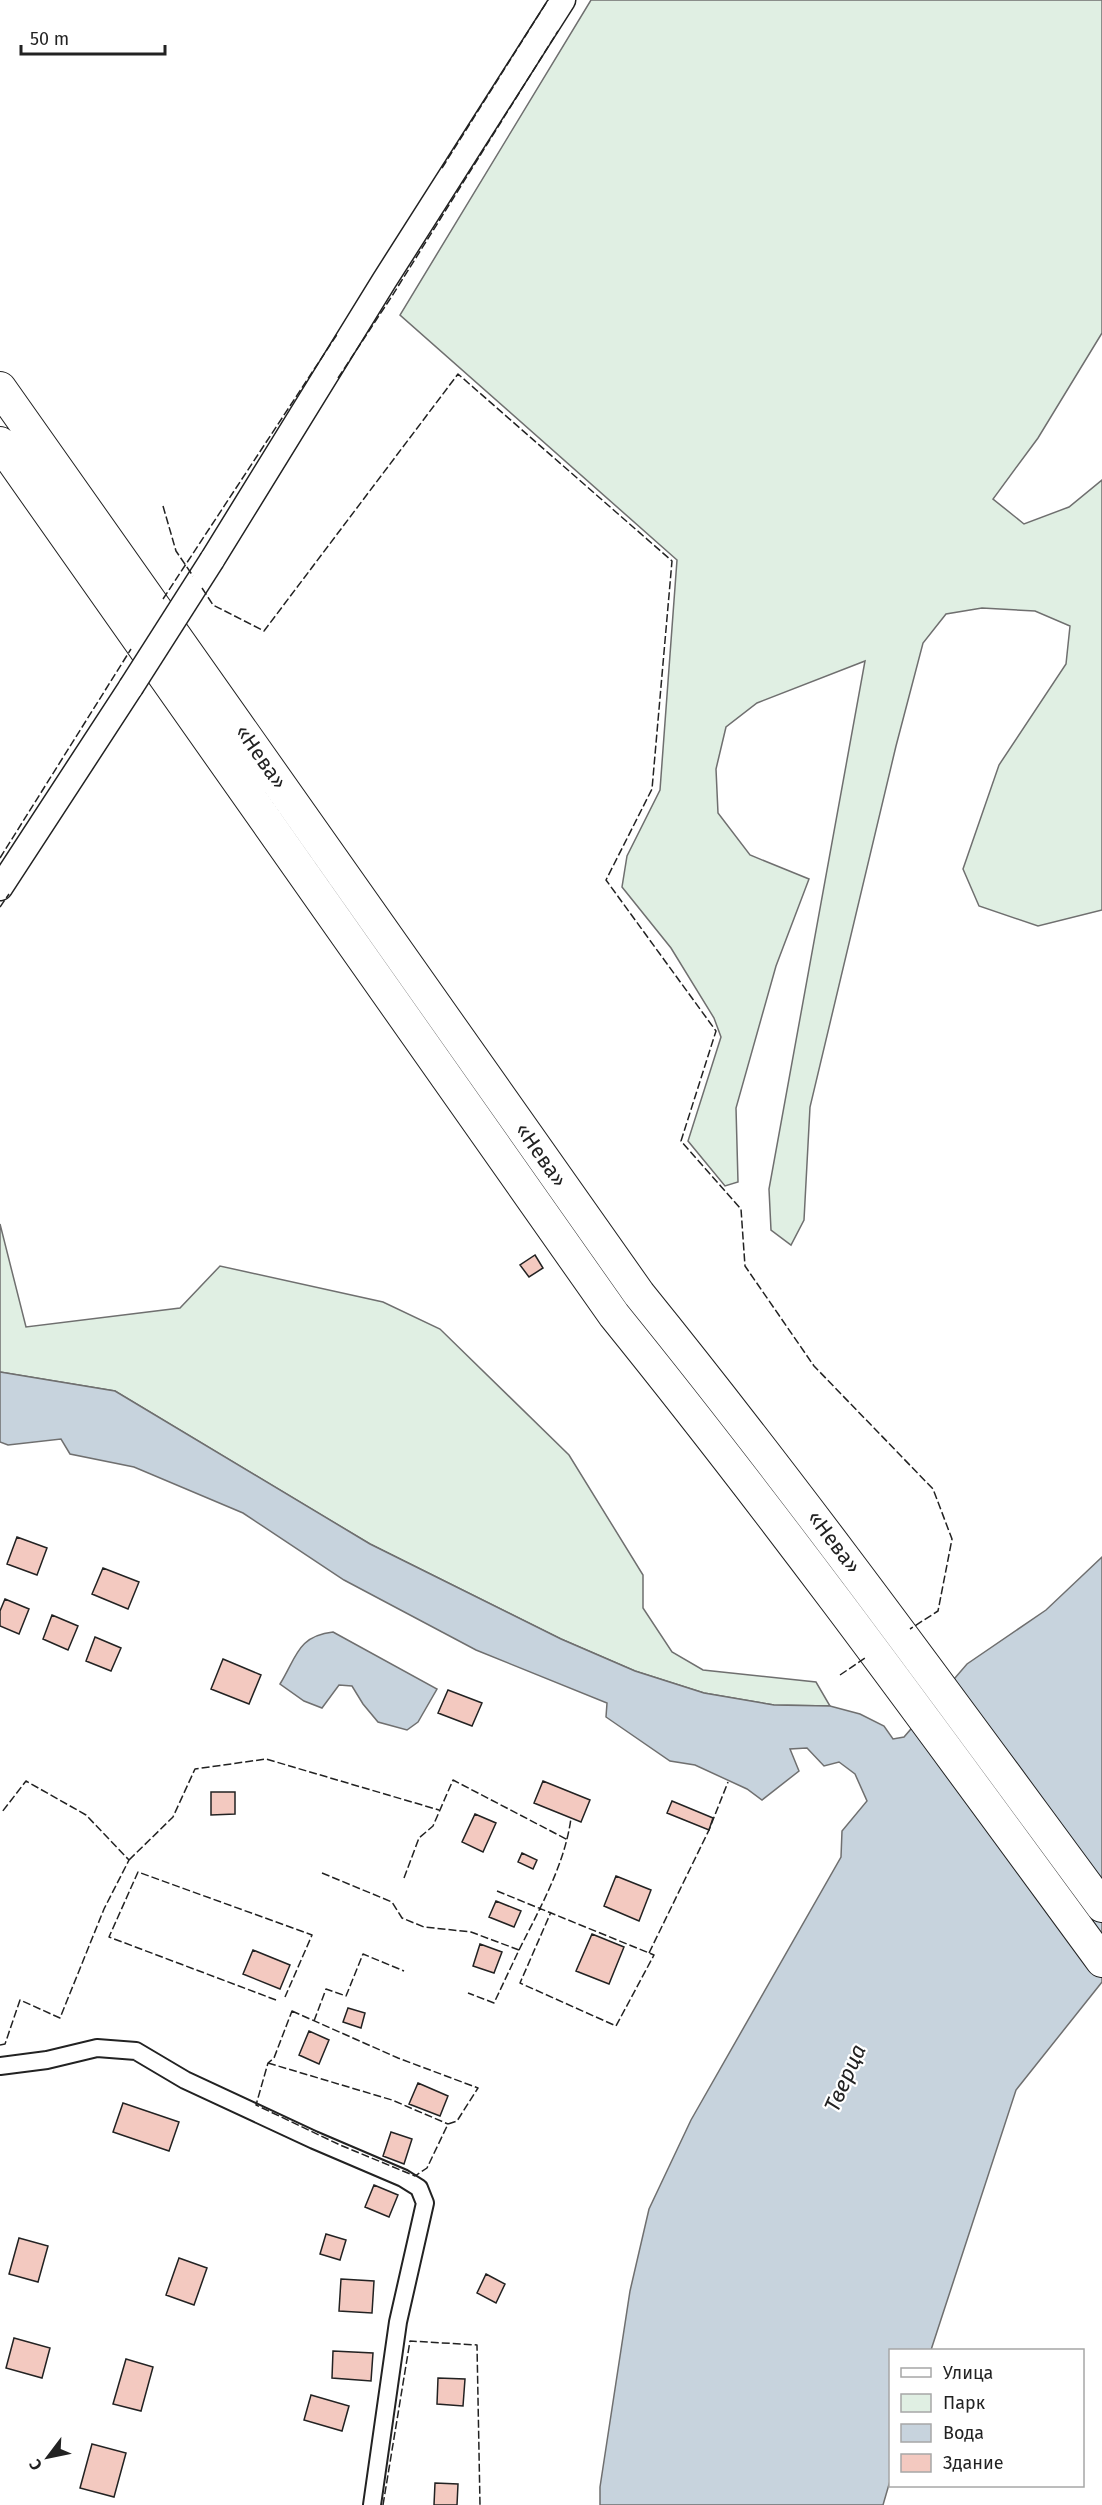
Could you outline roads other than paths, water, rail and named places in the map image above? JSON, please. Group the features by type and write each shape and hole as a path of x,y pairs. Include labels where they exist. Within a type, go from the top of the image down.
{"highway":[{"name":"«Нева»","path":"0,388 639,1294 835,1542 1102,1906"},
{"name":"«Нева»","path":"0,442 614,1315 706,1428 811,1566 1102,1961"}],"main road":[{"path":"0,888 212,560 390,271 563,0"}],"street":[{"path":"0,2066 47,2060 98,2048 136,2051 185,2080 314,2140 403,2178 419,2188 425,2203 398,2322 372,2505"}],"water":[{"name":"Тверца","path":"0,1372 115,1391 370,1544 561,1639 635,1671 704,1693 774,1705 830,1706 860,1714 884,1726 893,1739 904,1737 967,1664 1046,1610 1102,1557 1102,1982 1016,2090 931,2349 889,2349 889,2484 883,2505 600,2505 600,2487 630,2291 649,2209 691,2120 841,1857 842,1831 867,1801 855,1774 839,1762 824,1766 807,1748 790,1749 799,1771 762,1800 747,1789 695,1765 670,1761 606,1717 607,1703 476,1650 344,1580 243,1513 134,1467 70,1454 61,1439 8,1445 0,1442"},
{"path":"333,1632 437,1689 418,1722 407,1730 378,1722 352,1686 339,1685 322,1708 304,1701 280,1684 305,1643 321,1634"}]}
